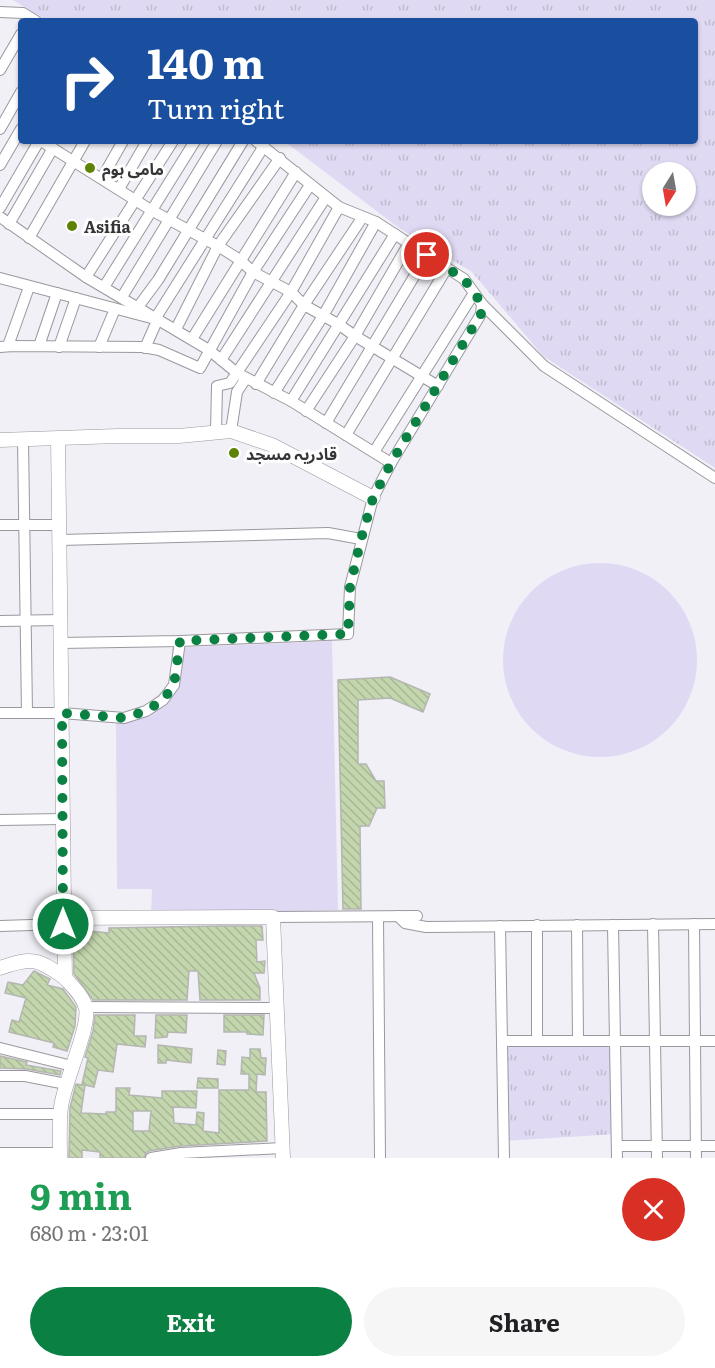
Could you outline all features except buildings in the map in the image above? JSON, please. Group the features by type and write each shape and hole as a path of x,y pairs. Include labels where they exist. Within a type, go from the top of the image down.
{"street":[{"path":"0,12 23,13 31,18"},
{"path":"0,70 18,39"},
{"path":"18,97 2,123 18,129"},
{"path":"0,165 18,135"},
{"path":"2,219 39,144"},
{"path":"46,144 151,210 218,246 240,260 253,272 291,292 304,305 438,386"},
{"path":"29,238 83,144"},
{"path":"102,178 121,144"},
{"path":"119,189 145,144"},
{"path":"86,277 170,144"},
{"path":"104,286 193,144"},
{"path":"122,297 215,144"},
{"path":"138,308 158,280 241,144"},
{"path":"145,348 156,320 207,240 260,144 339,207 376,222 464,279 482,304 544,366 715,478"},
{"path":"2,219 53,148"},
{"path":"176,329 218,246 280,158"},
{"path":"192,339 296,172"},
{"path":"29,286 4,347 145,348 159,350 200,368 253,272 309,185"},
{"path":"221,360 326,197"},
{"path":"231,431 242,375 339,207"},
{"path":"256,384 304,305 362,218"},
{"path":"2,219 86,277 122,297 156,320"},
{"path":"274,393 323,316 376,222"},
{"path":"291,401 394,234"},
{"path":"306,411 355,336 408,243"},
{"path":"326,423 427,255"},
{"path":"346,435 447,268"},
{"path":"0,278 156,320 176,329 256,384 291,401 391,463"},
{"path":"39,346 57,293"},
{"path":"374,452 474,293"},
{"path":"59,347 76,298"},
{"path":"61,643 348,634 350,587 373,498 391,463 481,314 482,304"},
{"path":"99,347 115,309"},
{"path":"216,432 216,388 242,375"},
{"path":"0,440 181,435 231,431 272,445 373,498"},
{"path":"58,439 65,978"},
{"path":"23,440 27,713"},
{"path":"0,525 58,525"},
{"path":"60,540 328,533 361,539"},
{"path":"0,621 60,620"},
{"path":"0,713 62,713 124,718 146,711 163,700 174,685 180,641"},
{"path":"0,820 63,819"},
{"path":"398,916 405,922 426,927 715,924"},
{"path":"0,926 63,921 417,916"},
{"path":"151,1158 181,1155 282,1153 273,917"},
{"path":"378,917 380,1158"},
{"path":"653,924 657,1158"},
{"path":"694,924 696,1158"},
{"path":"537,925 537,1041"},
{"path":"577,925 578,1041"},
{"path":"613,925 617,1158"},
{"path":"500,926 504,1158"},
{"path":"0,968 23,960 44,963 65,978 82,999 85,1007 85,1025 66,1084 61,1114 60,1156 0,1153"},
{"path":"85,1007 276,1008"},
{"path":"502,1041 715,1041"},
{"path":"0,1048 72,1066"},
{"path":"0,1076 25,1076 66,1084"},
{"path":"0,1114 61,1114"},
{"path":"617,1146 715,1146"}],"green space":[{"path":"13,0 715,0 715,468 543,356 472,272 399,228 288,144 698,144 698,18 43,18"},
{"path":"600,563 628,567 646,575 661,585 675,599 693,632 697,660 693,688 685,706 675,721 661,735 628,753 600,757 572,753 554,745 539,735 525,721 507,688 503,660 507,632 515,614 525,599 539,585 572,567"},
{"path":"332,641 338,910 151,915 152,889 117,889 116,721 143,707 172,683 172,648"},
{"path":"502,1041 615,1041 617,1134 503,1141"}],"place":[{"name":"مامی ہوم","path":"90,168"},
{"name":"Asifia","path":"72,226"},
{"name":"قادریہ مسجد","path":"234,453"}],"route":[{"path":"63,924 62,713 124,718 146,711 163,700 174,685 180,641 348,634 350,587 373,498 391,463 481,314 482,304 464,279 427,255"}]}
